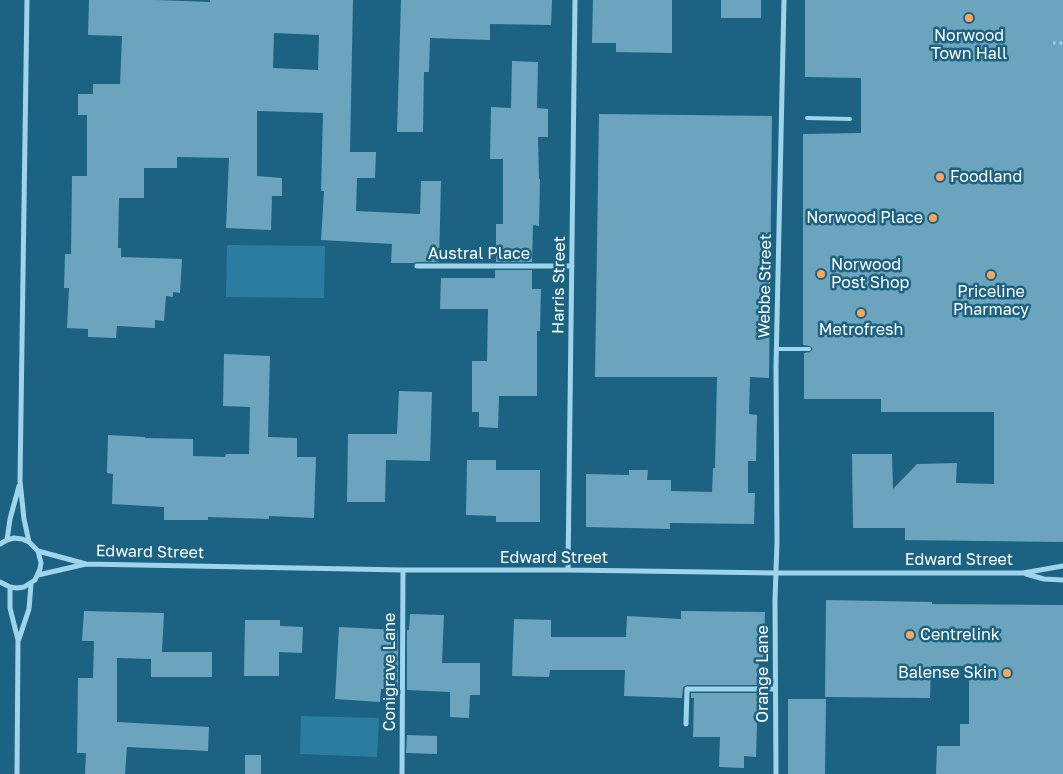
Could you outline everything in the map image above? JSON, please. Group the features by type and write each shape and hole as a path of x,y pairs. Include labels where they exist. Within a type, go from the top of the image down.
{"street":[{"name":"Harris Street","path":"568,570 575,0"},
{"name":"Webbe Street","path":"776,573 778,542 776,349 784,0"},
{"path":"27,1 20,480 24,519 29,542"},
{"name":"Austral Place","path":"416,266 572,266"},
{"path":"7,540 10,518 20,480"},
{"path":"0,544 14,538 29,542 38,551 41,563 38,575 31,584 24,587 10,588 0,582"},
{"name":"Edward Street","path":"38,551 86,564"},
{"name":"Edward Street","path":"38,575 86,564 403,570 776,573 1023,573 1063,566"},
{"name":"Conigrave Lane","path":"402,774 403,570"},
{"name":"Orange Lane","path":"776,573 776,774"},
{"name":"Edward Street","path":"1023,573 1044,579 1063,580"},
{"path":"18,640 29,609 31,584"},
{"path":"10,588 10,608 18,640 17,774"},
{"path":"686,724 687,688 775,689"}],"lane":[{"path":"808,118 850,119"},
{"path":"776,349 809,348"}],"path":[{"path":"1052,43 1063,43"}],"shaded area":[{"path":"227,245 325,246 324,298 226,297"},
{"path":"301,716 379,718 377,757 300,754"}],"building":[{"path":"89,0 210,2 210,0 353,0 350,152 376,152 375,178 357,178 356,211 420,214 421,181 441,181 439,262 391,263 392,244 321,240 324,191 321,191 323,113 257,111 257,176 282,178 282,196 272,196 271,230 226,228 229,158 177,157 177,168 144,168 144,198 119,198 118,248 121,248 121,257 182,259 180,293 173,292 173,297 166,296 164,321 155,320 155,328 117,326 116,338 88,337 88,329 67,328 69,288 64,288 65,254 71,254 72,176 87,176 87,115 78,115 78,94 93,94 93,84 120,84 122,36 88,35","holes":["274,33 319,35 318,70 273,68"]},
{"path":"401,0 552,0 551,25 490,24 490,40 430,38 429,72 424,72 423,132 397,132"},
{"path":"593,0 672,0 672,53 616,52 616,43 592,43"},
{"path":"721,0 761,0 761,18 721,18"},
{"path":"805,0 1063,0 1063,542 905,540 905,528 853,528 852,454 892,454 893,489 917,464 957,463 956,483 994,484 994,412 881,412 881,399 804,399 804,353 810,352 813,349 810,346 803,345 803,134 861,133 861,78 805,77"},
{"path":"512,61 538,62 537,108 548,109 548,137 538,137 540,179 539,226 533,225 532,262 496,262 496,224 503,224 503,159 490,159 491,107 511,108"},
{"path":"599,114 772,116 769,378 750,377 749,414 757,415 756,461 748,461 748,493 755,493 754,524 670,523 670,529 586,527 586,474 629,475 629,470 648,470 647,480 671,480 671,491 712,492 713,468 715,468 717,377 595,377"},
{"path":"495,270 532,270 532,289 541,289 540,331 537,331 537,396 499,396 498,428 479,427 479,412 472,412 472,361 487,361 488,309 440,309 441,278 495,278"},
{"path":"224,354 270,356 268,437 297,438 297,457 316,457 314,518 269,516 269,519 208,517 208,520 164,520 164,507 112,504 113,474 107,473 108,435 193,439 193,456 225,457 226,454 249,454 250,407 223,406"},
{"path":"399,391 432,392 430,461 386,460 385,502 347,502 348,434 397,434"},
{"path":"467,460 496,460 496,470 540,470 540,522 496,522 496,516 466,515"},
{"path":"826,600 932,602 932,604 1063,605 1063,774 936,774 937,746 960,746 960,724 969,724 969,666 931,666 930,698 825,697"},
{"path":"84,611 164,613 162,652 212,652 212,677 151,677 151,659 117,658 117,722 209,727 208,751 127,747 125,774 85,774 86,753 77,753 78,678 93,678 94,641 82,641"},
{"path":"681,611 765,612 763,658 759,658 758,685 687,685 683,687 682,698 624,696 625,670 550,670 549,677 512,676 514,619 551,620 551,637 626,637 627,616 681,619"},
{"path":"410,614 444,615 442,663 480,663 480,695 470,695 469,718 450,717 450,692 407,690 407,630 409,630"},
{"path":"245,620 280,620 280,626 303,627 302,653 279,652 279,676 244,676"},
{"path":"339,627 398,630 398,690 381,689 380,702 335,699"},
{"path":"691,693 758,693 756,757 744,756 744,768 719,767 720,737 693,737 694,698 691,698"},
{"path":"788,699 826,699 825,774 788,774"},
{"path":"407,735 437,736 437,754 406,753"},
{"path":"245,755 261,755 261,774 245,774"}],"place":[{"name":"Norwood Town Hall","path":"969,18"},
{"name":"Foodland","path":"940,177"},
{"name":"Norwood Place","path":"933,218"},
{"name":"Norwood Post Shop","path":"821,274"},
{"name":"Priceline Pharmacy","path":"991,275"},
{"name":"Metrofresh","path":"861,313"},
{"name":"Centrelink","path":"910,635"},
{"name":"Balense Skin","path":"1007,673"}]}
